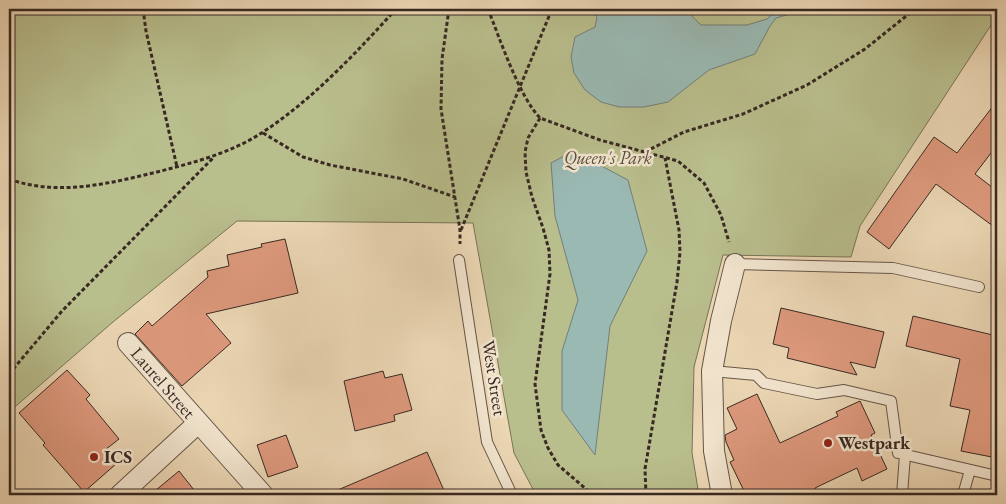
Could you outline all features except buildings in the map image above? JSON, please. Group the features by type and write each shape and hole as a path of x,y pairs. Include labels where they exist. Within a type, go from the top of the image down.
{"street":[{"path":"722,495 714,451 712,371 721,320 735,264"},
{"name":"Laurel Street","path":"128,343 263,495"},
{"name":"Laurel Street","path":"120,495 198,423"}],"lane":[{"name":"West Street","path":"459,260 488,442 512,495"},
{"path":"735,264 893,268 979,287"},
{"path":"712,371 756,375 764,383 818,394 844,390 891,401 898,453 997,476"},
{"path":"902,495 905,455"},
{"path":"963,495 970,470"}],"path":[{"path":"143,9 146,31 177,167"},
{"path":"9,179 34,186 52,188 78,187 123,180 214,157 263,133 302,102 334,74 396,9"},
{"path":"449,9 442,59 441,109 460,230 459,260"},
{"path":"488,9 520,85 540,118 600,140 678,161 704,183 721,215 735,264"},
{"path":"460,230 552,9"},
{"path":"644,152 684,132 744,114 807,85 865,49 915,9"},
{"path":"540,118 528,138 525,152 526,172 543,228 548,250 550,274 534,384 541,430 548,448 558,465 593,495"},
{"path":"263,133 303,157 330,166 403,179 455,198"},
{"path":"9,374 62,311 214,157"},
{"path":"646,495 645,469 677,282 680,252 679,230 665,158"}],"green space":[{"name":"Queen's Park","path":"9,9 997,9 997,16 860,226 851,257 723,255 694,367 692,453 699,495 536,495 514,453 473,223 237,221 113,322 9,412"}],"water":[{"path":"586,9 691,9 691,15 701,25 747,25 767,19 778,9 808,9 776,18 755,54 709,70 668,102 644,107 619,107 601,102 585,90 574,73 571,57 575,37 595,27 597,18 594,11"},
{"path":"573,151 628,180 647,251 610,326 595,455 562,410 562,351 578,300 555,216 551,163"}],"place":[{"name":"Westpark","path":"828,443"},
{"name":"ICS","path":"94,457"}]}
